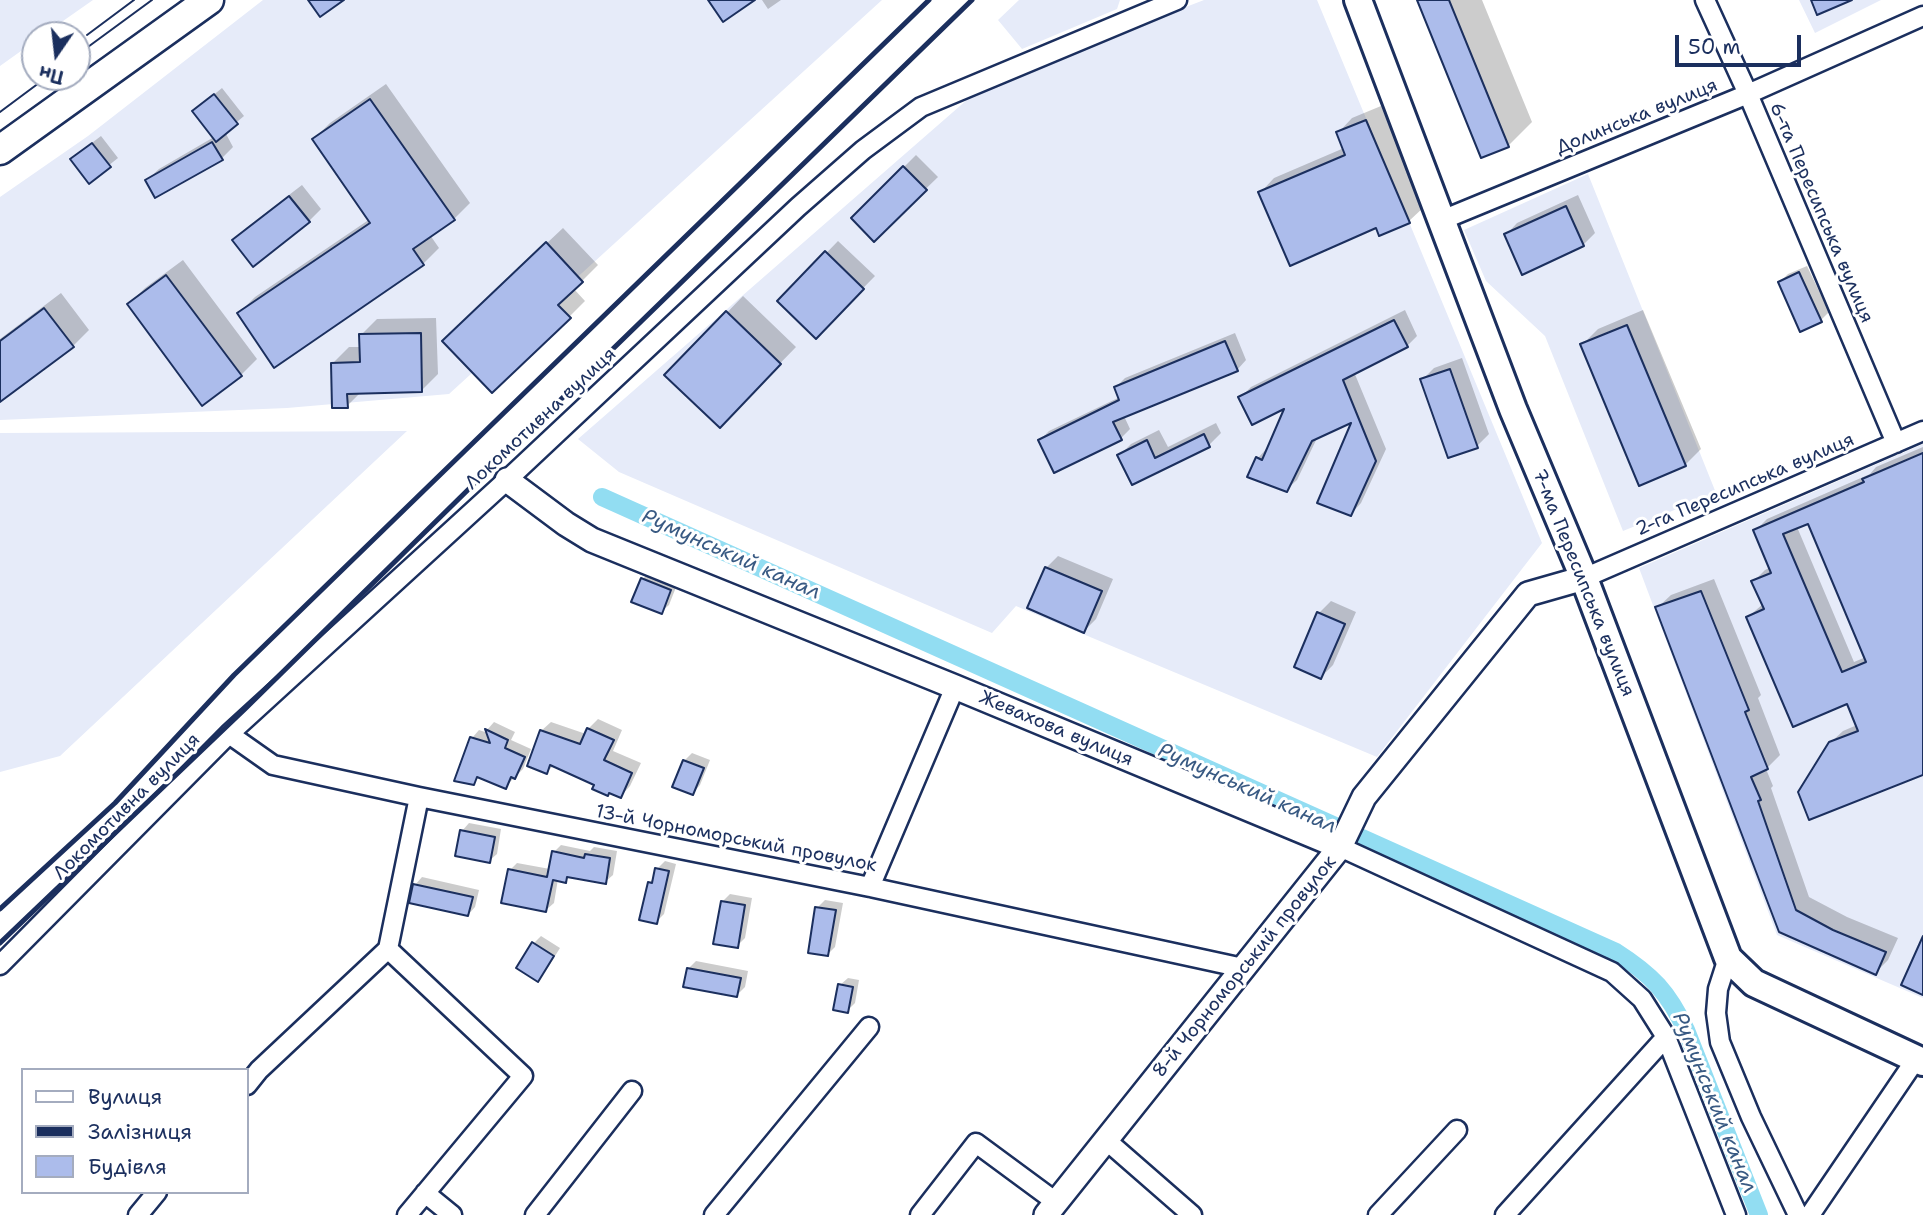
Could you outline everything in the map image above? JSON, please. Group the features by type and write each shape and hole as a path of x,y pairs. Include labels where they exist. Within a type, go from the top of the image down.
{"main road":[{"path":"0,150 209,0"},
{"name":"7-ма Пересипська вулиця","path":"1358,0 1513,409 1584,578 1728,958 1754,982 1920,1060"}],"street":[{"name":"Локомотивна вулиця","path":"0,965 229,734 507,480 798,207 863,150 921,107 1177,0"},
{"name":"6-та Пересипська вулиця","path":"1705,0 1748,94 1896,443"},
{"name":"Долинська вулиця","path":"1442,220 1748,94 1923,16"},
{"name":"2-га Пересипська вулиця","path":"1584,578 1923,431"},
{"name":"Жевахова вулиця","path":"507,480 592,540 956,687 1340,847 1612,972 1642,999 1666,1037 1736,1215"},
{"name":"8-й Чорноморський провулок","path":"1051,1209 1340,847 1364,797 1528,594 1584,578"},
{"path":"870,887 956,687"},
{"name":"13-й Чорноморський провулок","path":"229,734 273,765 419,797 870,887 1243,968"},
{"path":"248,1084 259,1070 388,949 419,797"},
{"path":"388,949 523,1076 407,1215"},
{"path":"1728,958 1718,989 1716,1013 1720,1042 1751,1117 1798,1215"},
{"path":"714,1215 869,1027"},
{"path":"1505,1215 1666,1037"},
{"path":"1810,1215 1920,1060"},
{"path":"535,1215 632,1091"},
{"path":"1378,1215 1457,1130"},
{"path":"1106,1140 1192,1215"},
{"path":"920,1215 976,1143 1051,1209"},
{"path":"425,1193 452,1215"},
{"path":"138,1215 155,1194"}],"shaded area":[{"path":"0,0 93,0 63,21 21,21 21,51 0,66"},
{"path":"263,0 882,0 449,394 287,408 0,420 0,197 88,136"},
{"path":"1019,0 1120,0 1117,9 1022,49 998,20"},
{"path":"1204,0 1317,0 1542,543 1377,757 1016,606 992,633 619,472 578,439 984,85"},
{"path":"1799,0 1881,0 1815,33"},
{"path":"1588,174 1716,493 1623,531 1545,336 1486,281 1464,230"},
{"path":"407,431 60,756 0,772 0,433"},
{"path":"1923,444 1923,998 1777,935 1639,568"}],"building":[{"path":"308,0 344,0 320,17"},
{"path":"708,0 755,0 723,22"},
{"path":"1417,0 1449,0 1509,147 1481,158"},
{"path":"1811,0 1852,0 1817,15"},
{"path":"214,94 238,124 216,142 192,111"},
{"path":"370,99 455,220 413,249 424,265 274,368 237,313 370,223 312,139"},
{"path":"1366,120 1410,223 1379,236 1376,228 1290,266 1258,192 1345,155 1336,132"},
{"path":"212,142 223,160 155,198 145,180"},
{"path":"92,143 111,167 89,184 70,159"},
{"path":"903,166 927,190 874,242 851,218"},
{"path":"289,196 310,222 253,267 232,240"},
{"path":"1566,206 1584,246 1522,275 1504,234"},
{"path":"546,242 583,282 558,305 571,318 492,393 442,341"},
{"path":"825,251 864,289 816,339 777,301"},
{"path":"1799,272 1822,322 1800,332 1778,282"},
{"path":"166,275 242,376 202,406 127,304"},
{"path":"44,308 74,347 0,402 0,341"},
{"path":"726,311 781,364 720,428 664,375"},
{"path":"1394,320 1408,347 1343,380 1376,461 1351,516 1317,503 1351,423 1312,441 1287,492 1247,477 1256,457 1262,460 1284,409 1252,425 1238,397"},
{"path":"1627,325 1686,466 1639,486 1580,344"},
{"path":"421,333 422,392 347,394 348,408 332,408 331,363 360,362 359,334"},
{"path":"1225,341 1238,371 1113,422 1122,440 1054,473 1038,440 1119,400 1114,387"},
{"path":"1450,369 1478,448 1448,458 1420,379"},
{"path":"1204,434 1210,447 1132,485 1117,455 1147,440 1155,458"},
{"path":"1923,453 1923,775 1809,820 1798,792 1829,742 1858,731 1847,704 1793,727 1746,617 1764,609 1751,581 1771,573 1753,530 1864,482 1862,479","holes":["1808,524 1866,662 1842,672 1783,534"]},
{"path":"1045,567 1102,591 1084,633 1027,608"},
{"path":"641,578 671,590 662,614 631,602"},
{"path":"1701,591 1749,710 1745,712 1768,769 1751,777 1761,800 1758,801 1796,910 1833,930 1886,952 1876,975 1779,932 1655,607"},
{"path":"1317,612 1345,624 1321,679 1294,667"},
{"path":"587,728 614,740 604,760 632,773 621,798 592,789 594,785 550,765 547,774 527,766 540,730 580,744"},
{"path":"485,729 508,740 505,748 525,757 515,779 511,777 506,789 477,777 474,785 454,781 470,737 490,743"},
{"path":"683,760 704,768 693,795 672,787"},
{"path":"460,830 495,837 490,863 455,856"},
{"path":"552,851 584,858 585,854 610,858 606,884 567,877 566,883 553,880 546,912 501,903 508,869 547,877"},
{"path":"655,868 669,871 657,924 639,920 648,882 652,883"},
{"path":"413,884 473,897 468,916 409,903"},
{"path":"721,901 745,905 738,948 713,944"},
{"path":"815,907 836,910 828,956 808,953"},
{"path":"1923,936 1923,995 1901,985"},
{"path":"532,942 554,956 538,982 516,968"},
{"path":"687,968 741,978 737,997 683,987"},
{"path":"838,984 853,987 848,1013 833,1010"}],"waterway":[{"name":"Румунський канал","path":"602,497 1616,952 1658,985 1679,1017 1759,1215"}],"tram line":[{"path":"91,32 134,0"},
{"path":"91,45 152,0"},
{"path":"0,112 28,91"}],"railway":[{"path":"0,909 115,803 234,675 929,0"},
{"path":"0,943 245,709 972,0"}]}
